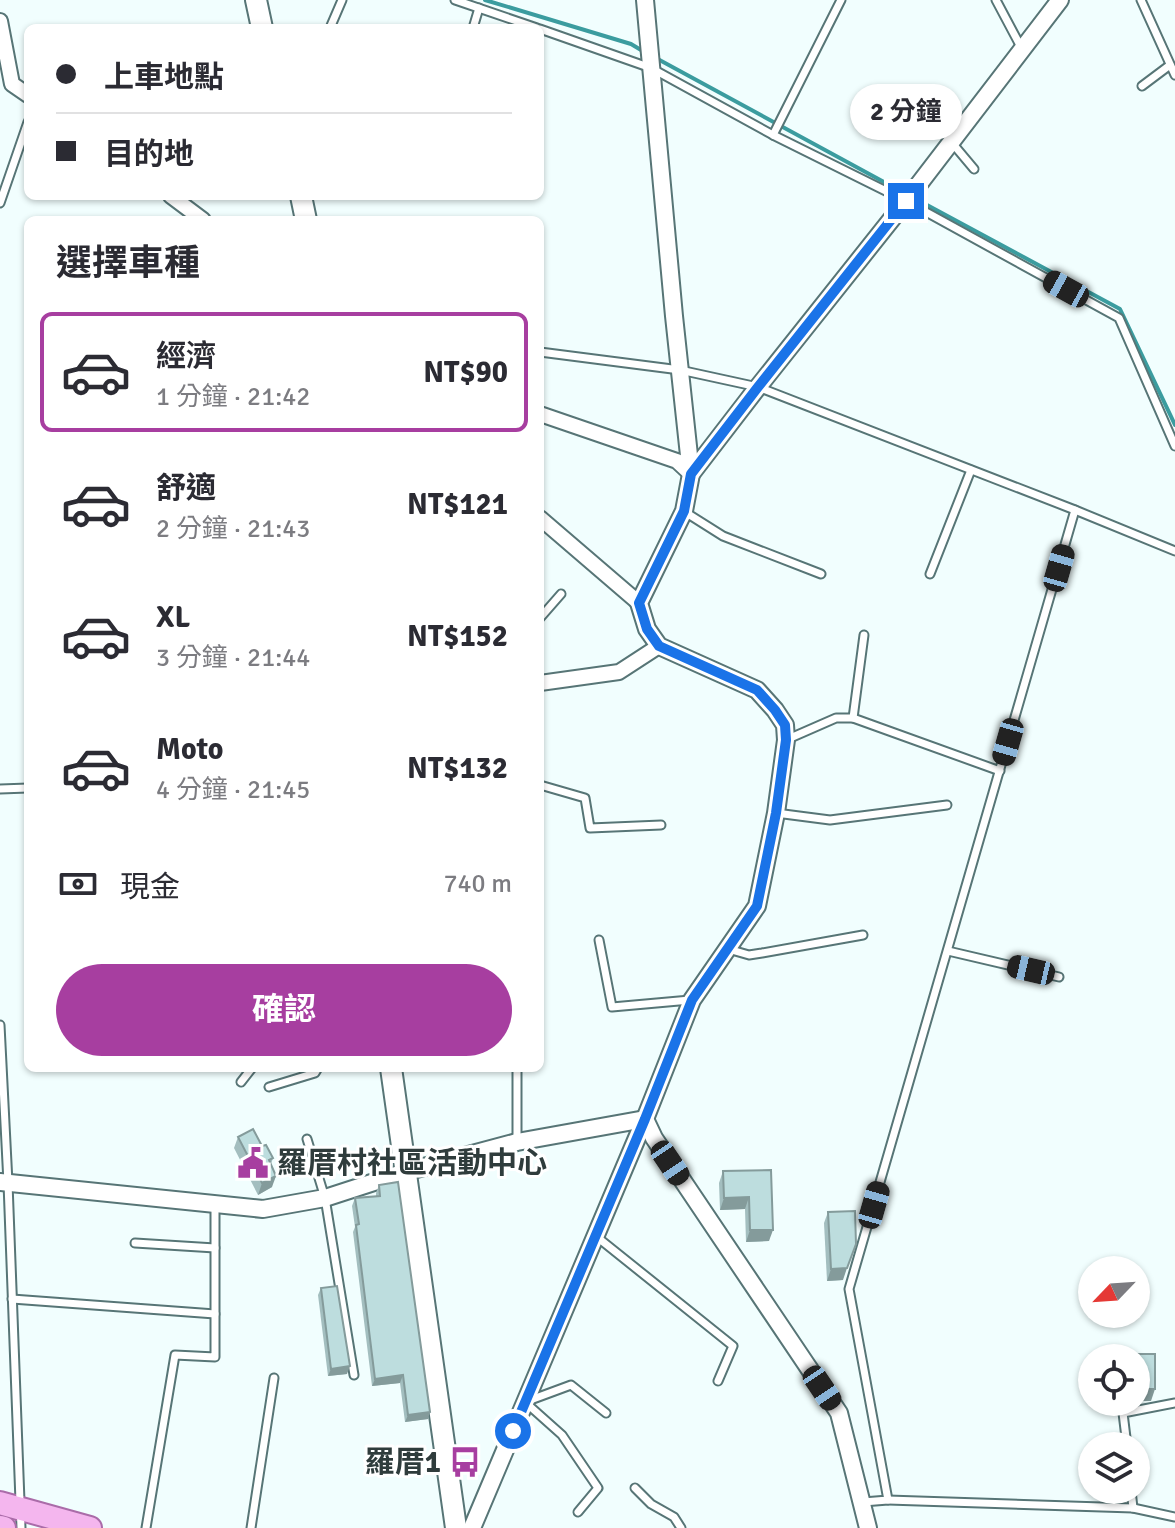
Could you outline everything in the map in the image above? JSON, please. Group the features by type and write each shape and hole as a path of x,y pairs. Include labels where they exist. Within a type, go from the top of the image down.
{"main road":[{"path":"256,0 261,24"},
{"path":"392,1072 456,1528"},
{"path":"14,1513 90,1528"}],"street":[{"path":"639,603 684,511 691,474 645,0"},
{"path":"691,474 1060,0"},
{"path":"0,21 12,84 24,92"},
{"path":"176,200 198,216"},
{"path":"544,415 677,461 691,474"},
{"path":"472,1528 692,1000 757,906 776,813 786,740 785,725 757,690 659,646 647,629 639,603 544,521"},
{"path":"544,682 619,672 659,646"},
{"path":"4,1182 263,1209 325,1198 405,1172 517,1142 645,1119"},
{"path":"645,1119 654,1138 839,1413 868,1528"}],"lane":[{"path":"332,24 342,0"},
{"path":"773,135 841,0"},
{"path":"996,0 1023,49"},
{"path":"1141,0 1175,75"},
{"path":"460,1 527,24"},
{"path":"474,24 479,8"},
{"path":"544,30 651,68 773,135 906,201 1119,318 1175,446"},
{"path":"1142,86 1170,65"},
{"path":"0,203 24,134"},
{"path":"951,142 974,169"},
{"path":"544,353 680,370 758,387 1175,551"},
{"path":"930,574 971,470"},
{"path":"888,1500 849,1289 1075,510"},
{"path":"684,511 723,536 821,574"},
{"path":"544,613 561,594"},
{"path":"853,718 864,635"},
{"path":"786,740 836,718 853,718 1000,771"},
{"path":"544,786 585,798 590,828 661,825"},
{"path":"0,789 24,788"},
{"path":"776,813 830,820 947,805"},
{"path":"728,949 749,955 863,935"},
{"path":"599,940 612,1007 692,1000"},
{"path":"948,951 1059,977"},
{"path":"0,1025 4,1182 12,1299 14,1513"},
{"path":"241,1082 249,1072"},
{"path":"269,1087 316,1072"},
{"path":"517,1072 517,1142"},
{"path":"307,1139 325,1198 354,1375"},
{"path":"146,1528 175,1355 215,1357 215,1204"},
{"path":"595,1236 733,1346 718,1381"},
{"path":"135,1243 215,1248"},
{"path":"12,1299 215,1314"},
{"path":"251,1528 274,1378"},
{"path":"578,1512 598,1488 562,1435 525,1402 571,1385 606,1413"},
{"path":"1125,1432 1123,1413 1175,1403"},
{"path":"635,1488 651,1504 674,1517 681,1528"},
{"path":"862,1502 888,1500 1133,1508 1175,1517"},
{"path":"1133,1504 1133,1508"}],"building":[{"path":"253,1129 273,1158 269,1160 276,1176 262,1183 238,1137"},
{"path":"771,1170 773,1230 750,1230 749,1197 724,1198 723,1171"},
{"path":"398,1182 430,1412 408,1415 403,1375 375,1379 356,1225 359,1224 355,1198 380,1196 379,1185"},
{"path":"855,1211 856,1244 847,1268 831,1269 828,1212"},
{"path":"337,1286 350,1366 331,1369 321,1288"},
{"path":"1150,1354 1155,1354 1155,1389 1150,1389"}],"waterway":[{"path":"485,0 631,44 646,53"},
{"path":"654,57 906,194"},
{"path":"914,198 1120,309 1175,425"}],"place":[{"name":"羅厝村社區活動中心","path":"253,1163"},
{"name":"羅厝1","path":"465,1462"}],"route":[{"path":"513,1431 692,1000 757,906 776,813 786,740 785,725 757,690 659,646 647,629 639,603 642,593 684,511 691,474 906,201"}]}
